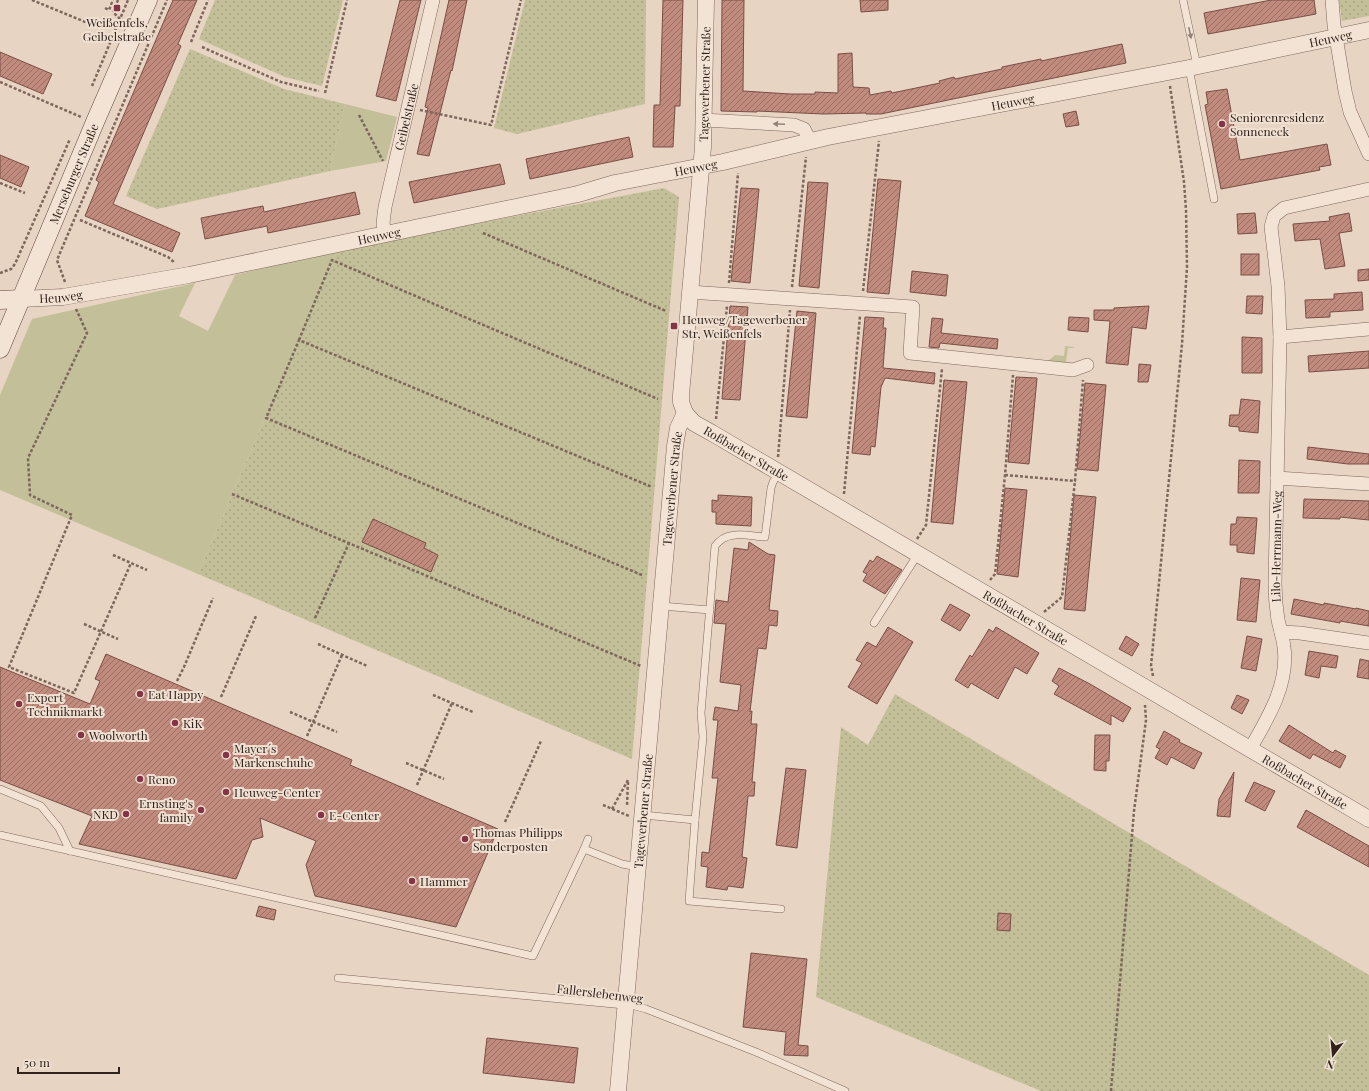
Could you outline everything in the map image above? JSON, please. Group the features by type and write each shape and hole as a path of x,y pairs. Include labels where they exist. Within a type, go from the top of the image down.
{"main road":[{"name":"Merseburger Straße","path":"0,349 148,0"},
{"path":"0,300 21,299"}],"street":[{"name":"Geibelstraße","path":"385,234 383,223 384,214 433,0"},
{"name":"Tagewerbener Straße","path":"618,1091 676,442 678,428 685,413 681,402 681,395 701,166 706,0"},
{"path":"1332,0 1336,37 1350,112 1369,154"},
{"name":"Heuweg","path":"21,299 70,296 189,275 578,194 615,183 701,166 809,141 1193,67 1369,30"},
{"path":"703,120 794,125 804,129 809,141"},
{"name":"Lilo-Herrmann-Weg","path":"1250,749 1275,702 1284,678 1285,659 1284,646 1277,613 1274,583 1280,337 1278,286 1271,227 1274,216 1284,208 1369,189"},
{"path":"689,292 913,307 910,352 1073,370 1086,365"},
{"path":"1280,337 1369,330"},
{"name":"Roßbacher Straße","path":"685,413 694,423 1369,819"},
{"name":"Lilo-Herrmann-Weg","path":"1277,478 1369,484"},
{"path":"1281,632 1300,633 1369,643"}],"lane":[{"path":"1183,0 1214,198"},
{"path":"778,472 771,488 765,537 727,536 719,540 715,546 701,713 703,736 689,902 781,909"},
{"path":"874,623 914,552"},
{"path":"661,606 710,610"},
{"path":"0,789 41,806 59,828 70,851"},
{"path":"643,815 695,820"},
{"path":"0,835 533,956 588,839"},
{"path":"584,849 622,864 639,867"},
{"name":"Fallerslebenweg","path":"338,978 625,1005 646,1009 756,1052 845,1091"}],"path":[{"path":"32,0 95,26"},
{"path":"109,10 113,0"},
{"path":"113,12 118,0"},
{"path":"91,88 128,0"},
{"path":"131,563 74,694 9,667 72,515 30,495 28,458 87,333 70,296 57,260 167,0"},
{"path":"191,42 208,0"},
{"path":"325,93 347,0"},
{"path":"408,107 491,125 521,0"},
{"path":"105,8 136,28"},
{"path":"202,47 281,82 319,91"},
{"path":"1111,1091 1134,811 1146,720 1145,696 1154,680 1151,666 1182,344 1187,267 1184,182 1167,72"},
{"path":"0,82 79,116"},
{"path":"76,123 82,109"},
{"path":"359,115 385,166 394,168"},
{"path":"843,510 880,127"},
{"path":"0,273 11,269 16,264 70,138"},
{"path":"778,472 791,299 809,141"},
{"path":"0,183 25,193"},
{"path":"80,220 168,257 189,275"},
{"path":"483,233 666,311"},
{"path":"642,575 266,418 332,260 658,399"},
{"path":"299,340 652,488"},
{"path":"914,552 926,525 943,356"},
{"path":"981,591 995,574 1006,475 1014,363"},
{"path":"1032,621 1062,597 1086,365"},
{"path":"1006,475 1075,481"},
{"path":"232,494 641,666 656,668"},
{"path":"315,618 349,543"},
{"path":"114,555 147,570"},
{"path":"177,681 213,598"},
{"path":"221,697 256,616"},
{"path":"84,624 118,639"},
{"path":"318,644 367,666"},
{"path":"307,736 342,655"},
{"path":"433,695 473,712"},
{"path":"417,785 452,703"},
{"path":"290,712 336,732"},
{"path":"505,822 541,741"},
{"path":"406,763 444,779"},
{"path":"612,809 628,780 627,815"},
{"path":"603,805 619,812"}],"shaded area":[{"path":"215,0 343,0 322,86 285,77 199,39"},
{"path":"525,0 646,0 645,104 517,134 494,128"},
{"path":"1339,0 1369,0 1369,16 1342,21"},
{"path":"190,49 284,89 345,104 330,171 157,209 126,196"},
{"path":"345,104 397,117 386,161 330,171"},
{"path":"664,188 679,197 632,759 198,574 337,250"},
{"path":"337,250 198,574 0,490 0,395 32,319 195,283 179,316 208,331 235,275"},
{"path":"1065,346 1075,348 1068,348 1066,362 1073,363 1071,365 1047,362 1055,355 1064,356"},
{"path":"895,694 1369,975 1369,1091 1041,1091 816,997 841,727 868,745"}],"building":[{"path":"173,0 197,0 178,44 181,46 113,204 180,233 172,252 85,216 99,182 96,180"},
{"path":"400,0 421,0 396,101 376,96"},
{"path":"449,0 467,0 452,71 451,70 429,156 417,154 428,108 425,107"},
{"path":"663,0 683,0 680,106 675,106 673,147 653,147 654,105 660,105"},
{"path":"722,0 744,0 743,91 790,94 815,94 815,92 838,93 838,54 852,53 853,87 869,88 870,95 891,91 892,93 940,83 939,81 954,77 955,79 1002,69 1002,67 1041,59 1041,61 1122,44 1126,63 881,114 721,111"},
{"path":"860,0 888,0 888,10 861,12"},
{"path":"1271,0 1314,0 1316,14 1208,34 1204,13"},
{"path":"0,52 52,74 43,94 0,76"},
{"name":"Seniorenresidenz Sonneneck","path":"1227,89 1240,160 1327,144 1331,165 1319,167 1320,170 1221,189 1205,105 1208,104 1206,92"},
{"path":"1076,111 1079,125 1066,127 1063,114"},
{"path":"629,137 633,157 530,179 526,159"},
{"path":"0,155 29,167 21,187 0,178"},
{"path":"500,164 505,184 414,203 409,182"},
{"path":"878,179 901,181 889,294 867,292"},
{"path":"808,182 828,183 819,288 799,286"},
{"path":"741,188 759,189 750,283 731,281"},
{"path":"355,192 360,214 268,233 267,226 205,239 201,218 263,206 264,212"},
{"path":"1255,213 1257,233 1238,234 1237,214"},
{"path":"1349,213 1352,231 1339,233 1345,266 1325,269 1320,239 1295,241 1293,224 1330,221 1329,217"},
{"path":"1241,254 1259,254 1259,275 1241,275"},
{"path":"1369,269 1369,280 1358,281 1358,270"},
{"path":"912,271 948,275 946,296 910,292"},
{"path":"1362,292 1363,310 1330,312 1330,317 1306,318 1305,300 1334,299 1334,294"},
{"path":"1247,296 1263,296 1262,314 1246,313"},
{"path":"730,306 748,307 740,400 722,399"},
{"path":"1149,306 1146,329 1132,327 1128,365 1106,363 1110,321 1094,320 1094,310 1114,310 1114,308"},
{"path":"797,311 816,313 807,418 786,416"},
{"path":"865,317 884,318 883,328 886,328 883,368 935,373 934,384 885,378 881,387 875,447 871,446 870,455 852,453"},
{"path":"1069,317 1089,318 1088,332 1068,330"},
{"path":"932,318 943,319 941,333 998,339 997,349 940,343 939,348 929,347"},
{"path":"1242,337 1262,338 1262,373 1242,373"},
{"path":"1369,351 1369,368 1309,372 1308,356"},
{"path":"1139,364 1151,365 1148,382 1138,382"},
{"path":"1016,377 1037,378 1029,464 1008,462"},
{"path":"944,380 967,382 953,524 931,522"},
{"path":"1085,383 1106,385 1098,471 1077,469"},
{"path":"1241,399 1260,401 1258,433 1239,431 1239,427 1229,426 1230,415 1239,415"},
{"path":"1308,447 1369,454 1369,464 1348,464 1307,459"},
{"path":"1239,460 1260,461 1259,493 1238,493"},
{"path":"1005,488 1027,490 1018,577 997,574"},
{"path":"718,495 752,497 751,526 716,524 716,512 712,512 712,500 718,501"},
{"path":"1074,495 1096,497 1085,611 1064,609"},
{"path":"1304,499 1369,501 1369,520 1340,517 1340,519 1303,518"},
{"path":"1237,517 1257,518 1254,554 1237,552 1237,545 1230,545 1231,524 1236,524"},
{"path":"373,519 426,543 424,548 438,555 431,572 362,542"},
{"path":"749,542 768,554 775,555 769,610 778,611 777,626 769,625 766,649 758,648 753,686 750,712 752,711 751,724 757,724 752,782 755,782 754,796 748,796 742,857 747,858 743,888 728,886 727,890 706,887 708,867 701,866 702,852 709,853 718,778 712,778 718,720 713,720 715,707 738,711 741,685 720,682 726,624 714,623 716,600 728,602 734,548 748,550"},
{"path":"877,556 902,570 885,594 863,581 867,574 863,572 870,560 873,562"},
{"path":"1241,578 1260,580 1256,622 1237,620"},
{"path":"1294,599 1369,611 1369,626 1340,621 1340,623 1291,614"},
{"path":"950,604 970,615 960,631 941,620"},
{"path":"888,627 913,642 877,704 848,687 862,663 856,660 867,642 876,647"},
{"path":"996,627 1039,653 1027,674 1015,667 998,699 971,683 968,688 955,680 970,655 972,657 989,629 993,632"},
{"path":"1126,636 1139,644 1132,656 1119,649"},
{"path":"1247,636 1262,639 1256,671 1241,668"},
{"path":"1309,651 1338,656 1336,668 1321,666 1319,678 1305,675"},
{"name":"Heuweg-Center","path":"106,654 352,760 350,765 498,829 456,927 315,896 306,865 316,841 260,818 263,837 252,840 236,879 79,844 92,816 0,780 0,667 90,704 100,681 95,679"},
{"path":"1360,659 1369,661 1369,679 1357,677"},
{"path":"1059,668 1131,708 1123,722 1111,715 1111,725 1054,694 1059,686 1052,681"},
{"path":"1237,695 1249,700 1242,714 1231,708"},
{"path":"1289,725 1333,753 1335,750 1346,756 1340,768 1313,754 1310,759 1279,741"},
{"path":"1164,731 1180,740 1179,742 1202,753 1194,769 1171,757 1167,765 1155,758 1160,749 1156,747"},
{"path":"1095,735 1110,735 1109,761 1106,761 1106,771 1094,770"},
{"path":"786,768 806,770 797,848 776,845"},
{"path":"1234,772 1230,817 1217,816 1219,799"},
{"path":"1254,782 1275,791 1265,811 1245,801"},
{"path":"1306,810 1369,846 1369,867 1297,827"},
{"path":"259,906 276,910 274,920 256,916"},
{"path":"998,913 1011,914 1010,931 997,930"},
{"path":"751,953 807,959 798,1045 808,1046 808,1056 784,1055 786,1032 743,1027"},
{"path":"487,1038 578,1048 574,1083 483,1073"}],"place":[{"name":"Weißenfels, Geibelstraße","path":"117,8"},
{"name":"Seniorenresidenz Sonneneck","path":"1222,124"},
{"name":"Heuweg/Tagewerbener Str, Weißenfels","path":"674,326"},
{"name":"Eat Happy","path":"140,694"},
{"name":"Expert Technikmarkt","path":"19,704"},
{"name":"KiK","path":"175,723"},
{"name":"Woolworth","path":"81,735"},
{"name":"Mayer´s Markenschuhe","path":"226,755"},
{"name":"Reno","path":"140,779"},
{"name":"Heuweg-Center","path":"226,792"},
{"name":"Ernsting's family","path":"201,810"},
{"name":"NKD","path":"126,814"},
{"name":"E-Center","path":"321,815"},
{"name":"Thomas Philipps Sonderposten","path":"465,839"},
{"name":"Hammer","path":"412,881"}]}
